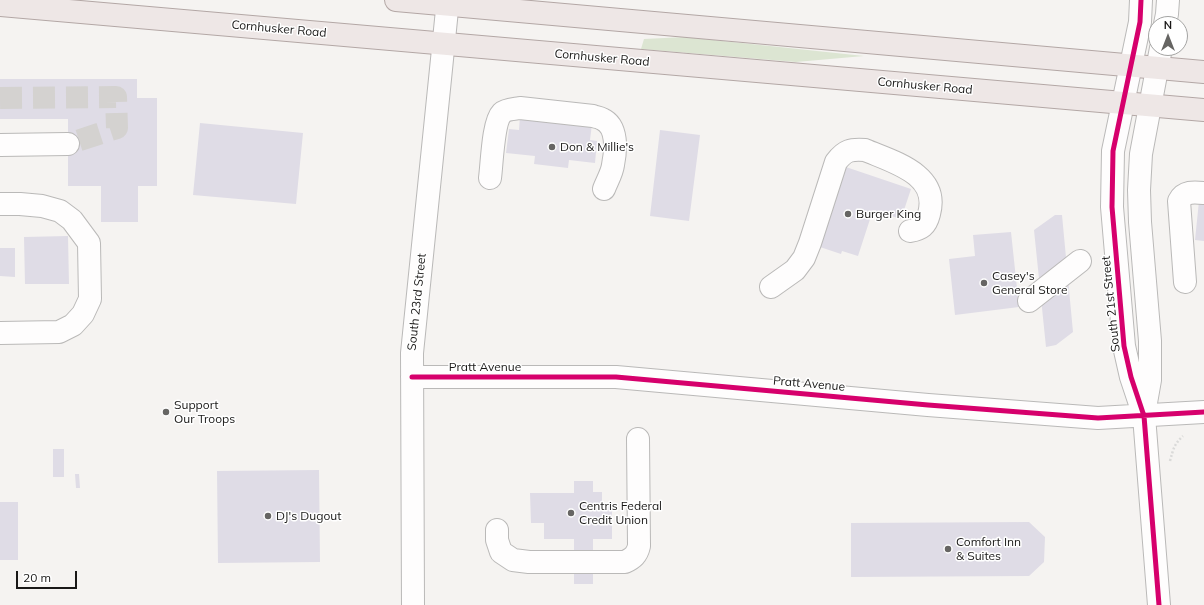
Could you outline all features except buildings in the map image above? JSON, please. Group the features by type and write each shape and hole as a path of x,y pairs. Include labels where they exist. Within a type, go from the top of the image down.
{"main road":[{"path":"396,0 447,2 1131,65 1159,58 1204,72"},
{"name":"Cornhusker Road","path":"0,5 1204,110"}],"street":[{"name":"South 21st Street","path":"1141,0 1140,22 1113,151 1113,227 1124,346 1131,377 1144,416 1159,605"},
{"path":"1167,16 1168,0"},
{"name":"South 23rd Street","path":"413,605 412,353 447,2"},
{"name":"South 21st Street","path":"1144,416 1150,380 1150,341 1140,222 1139,190 1141,154 1159,58"},
{"path":"490,178 498,119 503,112 520,108 592,116 603,119 610,125 614,134 615,143 613,166 604,189"},
{"path":"0,145 68,144"},
{"path":"771,287 795,270 804,258 836,162 841,155 849,150 865,150 912,171 923,180 930,194 931,201 929,215 924,225 920,229 910,231"},
{"path":"1185,282 1179,201 1187,193 1204,193"},
{"path":"0,204 42,206 60,211 72,220 89,243 90,299 83,314 73,325 59,332 0,333"},
{"path":"1029,301 1080,261"},
{"name":"Pratt Avenue","path":"412,377 616,377 1091,418 1204,412"},
{"path":"497,530 497,540 501,552 513,560 529,562 625,562 631,559 637,554 639,546 638,439"}],"path":[{"path":"1173,448 1177,441 1183,436"}],"green space":[{"path":"685,37 864,56 796,62 641,49 644,39"}],"tunnel":[{"path":"0,98 116,97 117,128 68,144"}],"cycle path":[{"path":"1141,0 1140,22 1113,151 1112,207 1124,346 1131,377 1144,416 1159,605"},
{"path":"412,377 616,377 928,405 1098,418 1204,412"}],"place":[{"name":"Don & Millie's","path":"552,147"},
{"name":"Burger King","path":"848,214"},
{"name":"Casey's General Store","path":"984,283"},
{"name":"Support Our Troops","path":"166,412"},
{"name":"Centris Federal Credit Union","path":"571,513"},
{"name":"DJ's Dugout","path":"268,516"},
{"name":"Comfort Inn & Suites","path":"948,549"}]}
